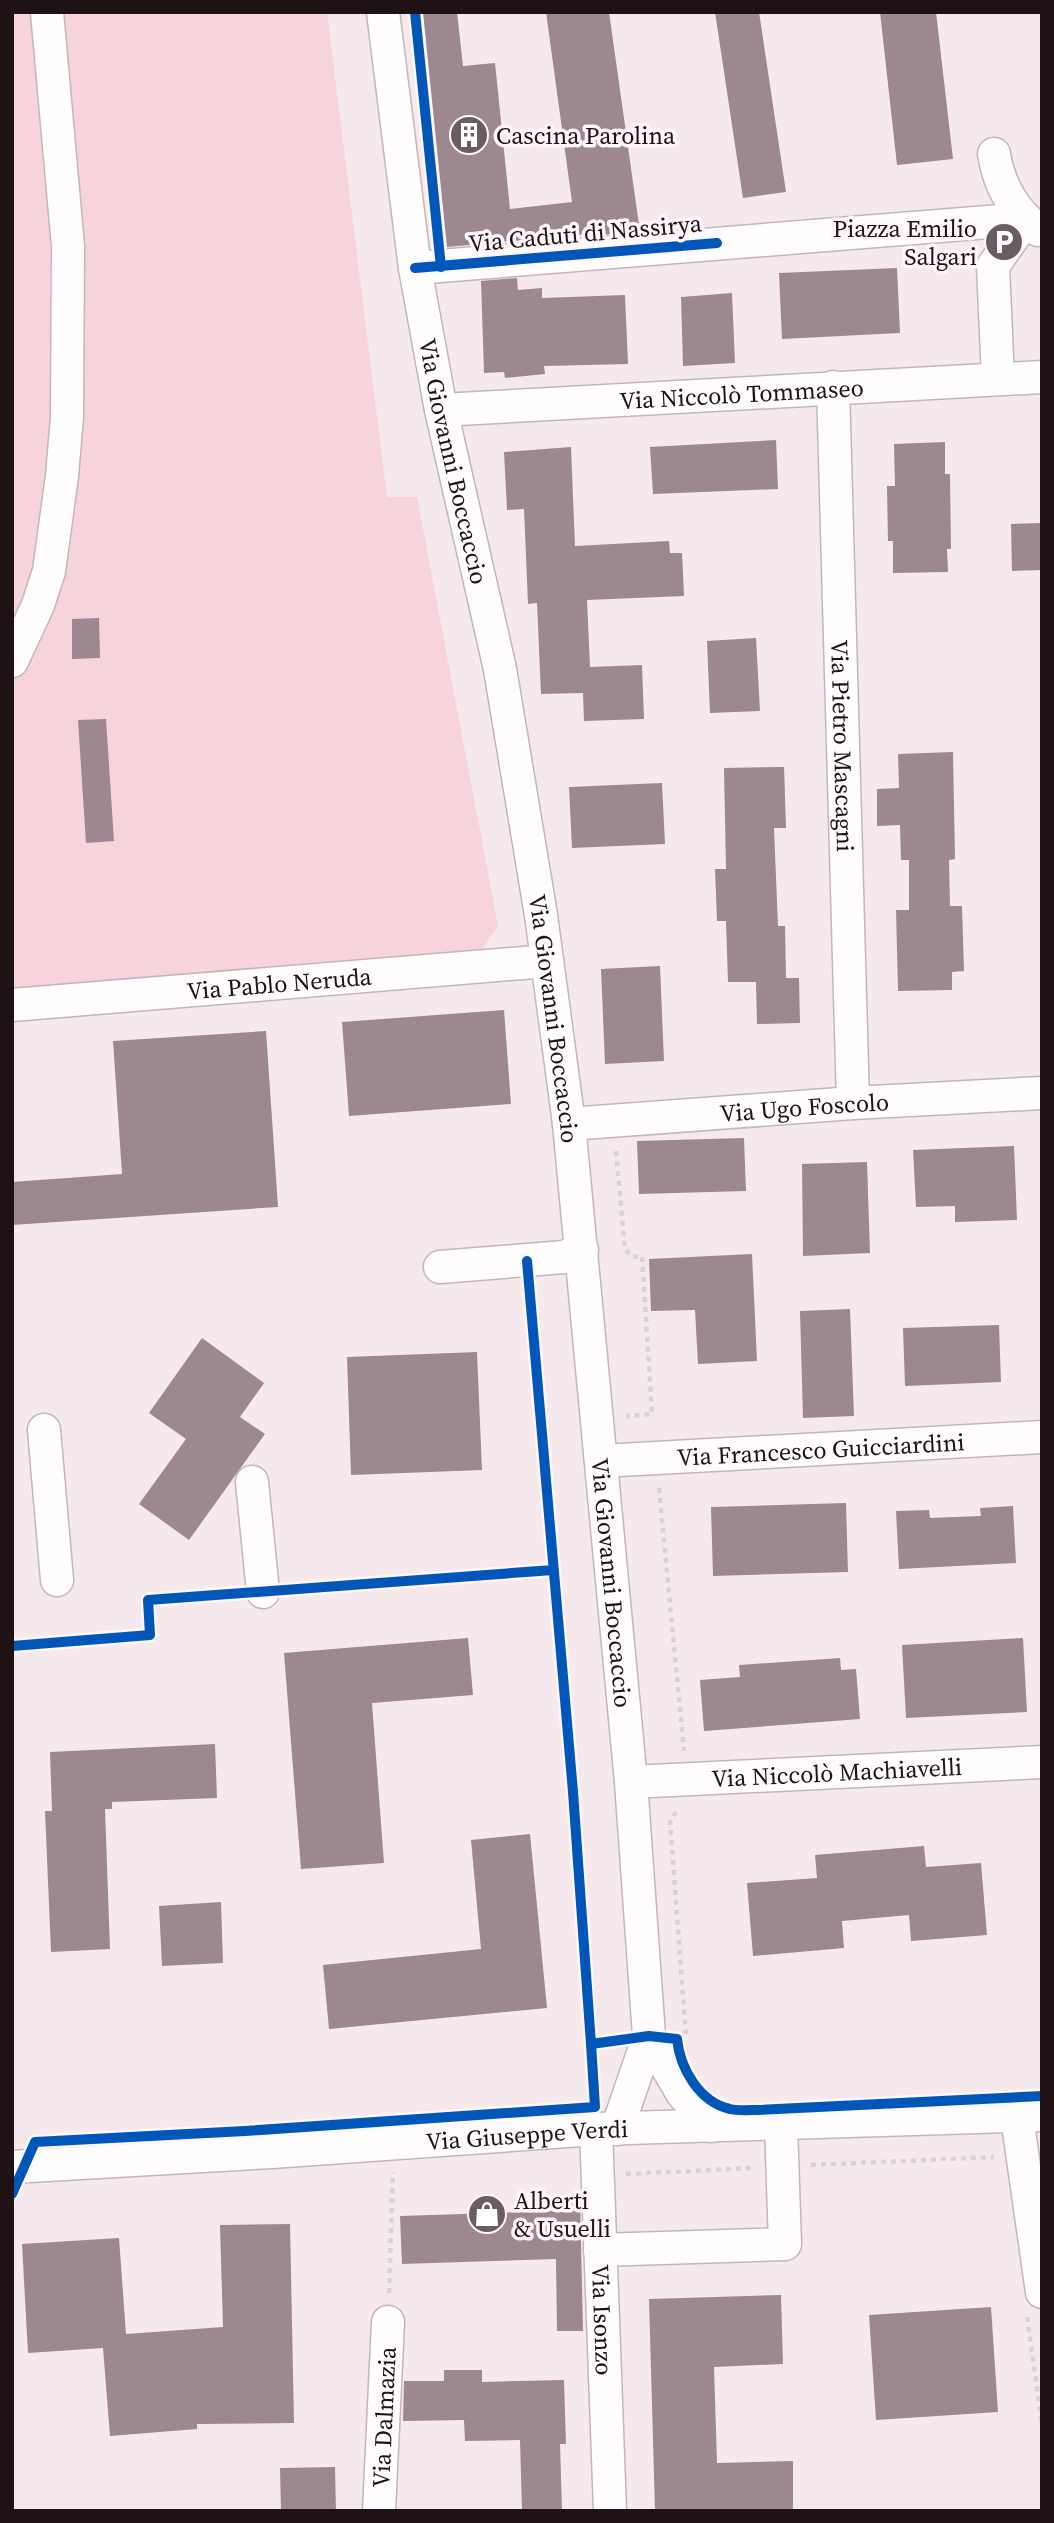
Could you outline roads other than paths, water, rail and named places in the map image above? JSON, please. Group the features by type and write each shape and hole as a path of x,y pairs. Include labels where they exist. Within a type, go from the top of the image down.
{"street":[{"path":"12,661 31,623 49,571 67,416 68,246 47,12"},
{"name":"Via Giovanni Boccaccio","path":"383,12 415,268 441,410 500,669 547,961 569,1124 582,1250 631,1782 668,2041 682,2093 710,2126"},
{"path":"995,154 1003,186 1034,226 993,266 998,379"},
{"name":"Via Caduti di Nassirya","path":"415,268 1034,226"},
{"name":"Via Niccolò Tommaseo","path":"441,410 1042,377"},
{"name":"Via Pietro Mascagni","path":"833,387 853,1102"},
{"name":"Via Pablo Neruda","path":"12,1005 547,961"},
{"name":"Via Ugo Foscolo","path":"569,1124 853,1102 1042,1093"},
{"path":"440,1266 564,1257 582,1250"},
{"path":"44,1430 57,1580"},
{"name":"Via Francesco Guicciardini","path":"601,1461 1042,1437"},
{"path":"252,1482 263,1592"},
{"name":"Via Niccolò Machiavelli","path":"631,1782 1042,1762"},
{"name":"Via Giovanni Boccaccio","path":"607,2129 668,2041"},
{"path":"1029,2116 1042,2292"},
{"name":"Via Giuseppe Verdi","path":"12,2167 607,2129 1029,2116"},
{"path":"600,2250 785,2244 781,2124"},
{"name":"Via Isonzo","path":"607,2129 600,2250 610,2511"},
{"name":"Via Dalmazia","path":"379,2511 388,2322"}],"place":[{"name":"Cascina Parolina","path":"469,135"},
{"name":"Piazza Emilio Salgari","path":"1004,242"},
{"name":"Alberti & Usuelli","path":"487,2214"}]}
